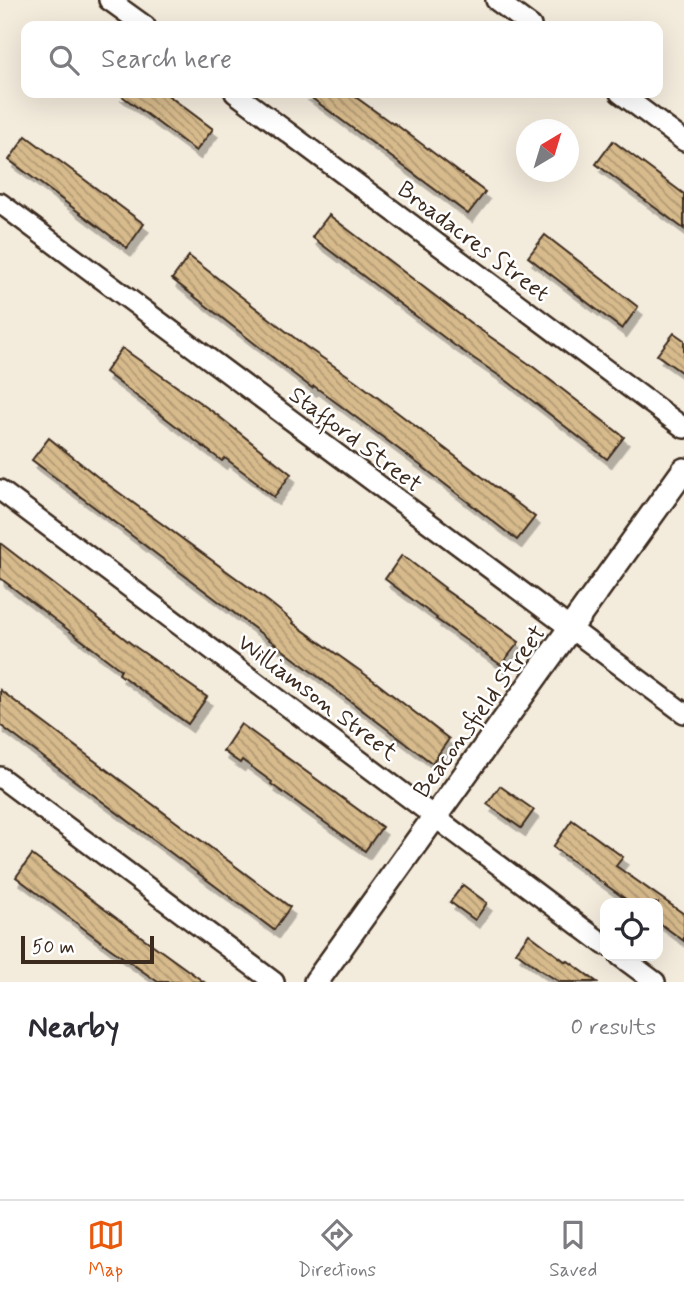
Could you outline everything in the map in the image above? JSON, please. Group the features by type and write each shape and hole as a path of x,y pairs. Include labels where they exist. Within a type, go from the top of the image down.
{"street":[{"path":"109,0 138,21"},
{"path":"496,0 524,21"},
{"name":"Broadacres Street","path":"243,98 684,428"},
{"path":"627,98 684,141"},
{"name":"Stafford Street","path":"0,203 684,713"},
{"name":"Beaconsfield Street","path":"316,982 684,470"},
{"name":"Williamson Street","path":"0,490 600,941"},
{"path":"0,777 274,982"},
{"path":"627,961 655,982"}],"building":[{"path":"125,98 172,98 213,129 196,151"},
{"path":"312,98 357,98 394,123 485,192 468,214"},
{"path":"26,136 144,224 127,248 9,160"},
{"path":"613,141 684,194 684,229 596,164"},
{"path":"329,215 624,437 607,459 507,381 454,345 312,237"},
{"path":"545,235 638,307 622,329 528,257"},
{"path":"189,256 535,517 517,540 314,386 312,388 172,279"},
{"path":"674,333 684,340 684,374 657,355"},
{"path":"122,348 216,414 291,474 274,497 225,458 222,461 105,372"},
{"path":"49,438 449,739 432,763 32,460"},
{"path":"0,543 137,648 207,697 188,724 119,674 121,670 0,578"},
{"path":"402,555 444,589 519,642 501,665 385,579"},
{"path":"0,690 290,907 274,930 0,725"},
{"path":"241,724 382,827 365,851 242,760 240,763 223,751"},
{"path":"500,786 534,810 521,828 487,804"},
{"path":"572,820 623,857 616,866 661,898 624,898 553,847"},
{"path":"32,855 204,982 158,982 108,947 16,877"},
{"path":"463,885 487,903 475,920 450,902"},
{"path":"663,899 684,914 684,941 663,926"},
{"path":"529,934 597,982 560,982 540,970 516,952"}]}
